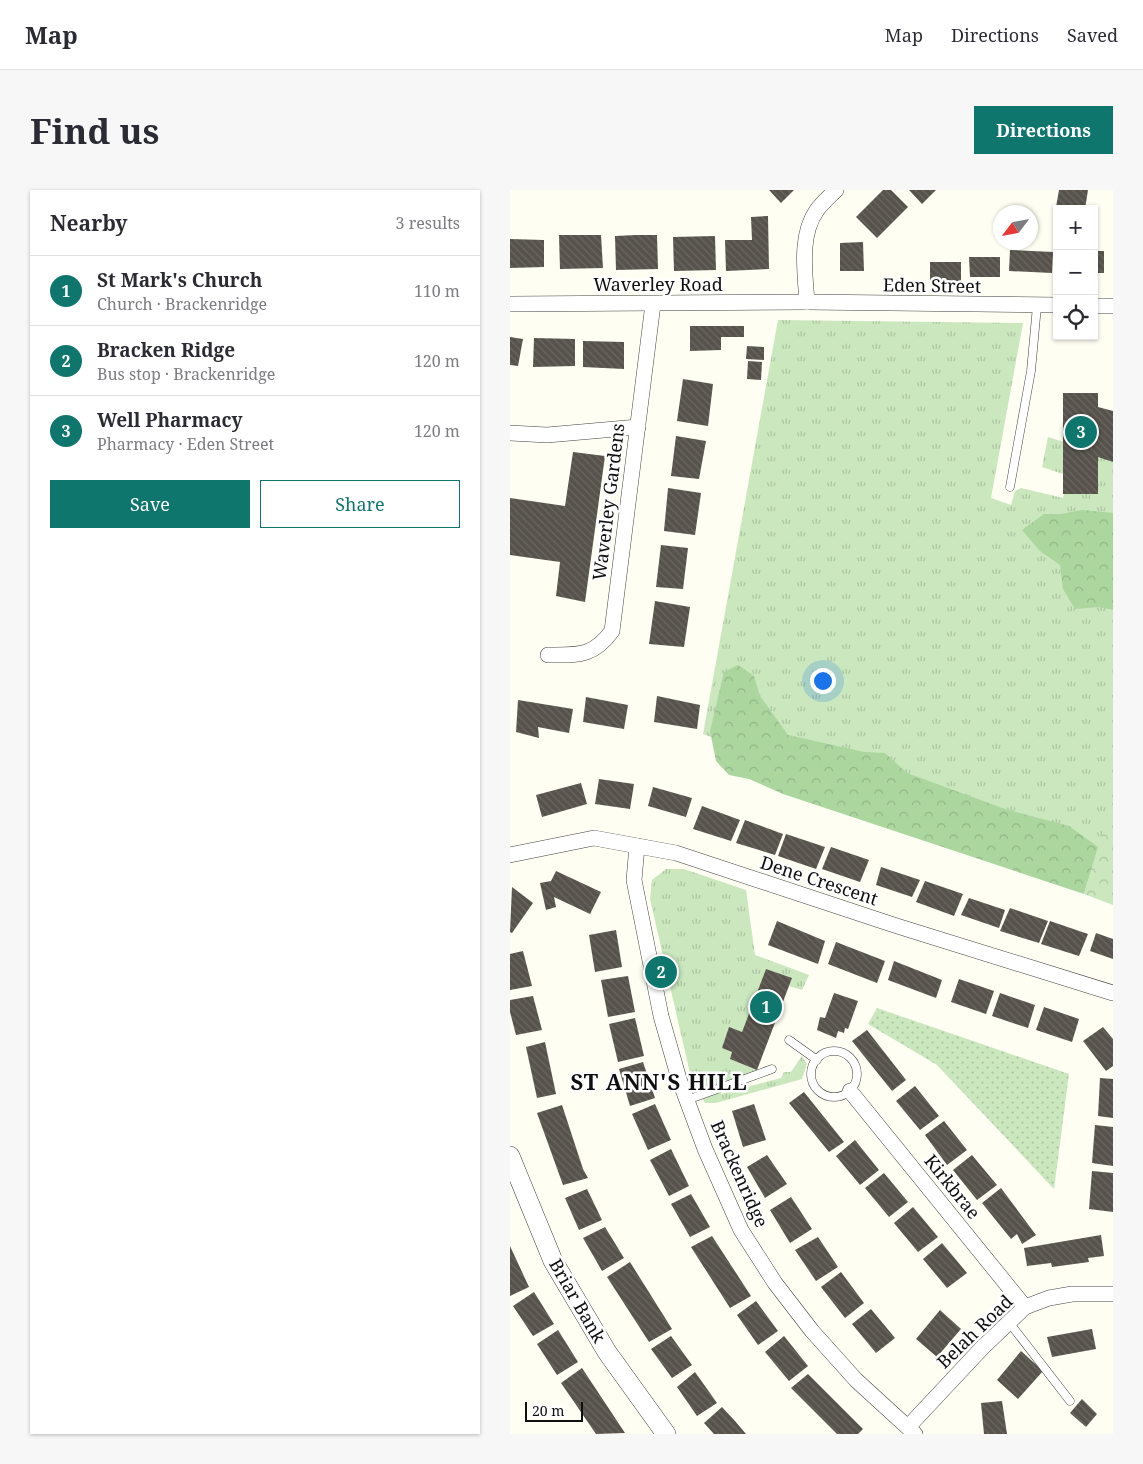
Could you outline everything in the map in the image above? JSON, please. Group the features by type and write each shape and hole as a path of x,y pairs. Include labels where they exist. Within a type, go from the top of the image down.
{"street":[{"path":"807,302 805,239 808,225 817,210 836,190"},
{"name":"Waverley Road","path":"510,304 807,302"},
{"name":"Eden Street","path":"807,302 1053,306"},
{"name":"Waverley Gardens","path":"548,656 591,652 601,646 612,631 653,304"},
{"path":"1098,306 1113,306"},
{"path":"510,433 547,435 638,427"},
{"name":"Dene Crescent","path":"510,855 594,838 676,854 897,926 1113,993"},
{"name":"Brackenridge","path":"637,846 634,880 644,938 662,1016 687,1100 705,1149 741,1230 775,1283 812,1332 850,1373 912,1430"},
{"name":"Kirkbrae","path":"850,1091 1025,1307"},
{"name":"Briar Bank","path":"510,1156 553,1261 607,1352 666,1434"},
{"name":"Belah Road","path":"912,1430 1008,1321 1025,1307 1049,1298 1072,1294 1113,1294"}],"lane":[{"path":"1010,487 1031,371 1037,306"},
{"path":"789,1040 817,1060"},
{"path":"833,1052 848,1056 857,1069 855,1084 850,1091 837,1097 830,1097 818,1090 812,1077 812,1070 817,1060 826,1053 833,1052"},
{"path":"687,1100 772,1069"},
{"path":"1008,1321 1070,1401"}],"green space":[{"path":"778,320 1023,323 991,498 1011,505 1015,491 1021,488 1063,498 1069,476 1042,467 1048,437 1113,458 1113,889 703,734"},
{"path":"1082,510 1113,513 1113,610 1100,607 1075,609 1063,589 1060,565 1040,551 1022,530 1044,514 1061,514"},
{"path":"738,665 754,676 760,696 788,735 864,752 885,753 907,773 1005,809 1069,826 1098,847 1084,894 783,794 749,779 729,775 716,761 710,731 724,672"},
{"path":"1113,798 1113,905 1084,894"},
{"path":"666,869 684,869 746,890 755,955 809,975 802,990 789,986 791,978 766,969 742,1032 729,1028 722,1048 732,1052 730,1059 757,1070 723,1086 719,1090 721,1094 781,1078 784,1072 791,1072 802,1056 807,1064 802,1079 716,1103 705,1103 692,1082 650,899 652,880"},
{"path":"877,1008 1069,1074 1054,1189 937,1065 868,1024"}],"building":[{"path":"769,190 794,190 781,203"},
{"path":"883,190 891,190 908,207 877,238 856,217"},
{"path":"909,190 936,190 922,204"},
{"path":"1059,190 1088,190 1086,205 1056,205"},
{"path":"768,216 769,269 726,271 725,240 752,240 751,217"},
{"path":"559,235 601,235 603,268 560,269"},
{"path":"657,235 658,269 616,270 615,236"},
{"path":"715,236 716,270 674,271 673,237"},
{"path":"510,239 544,240 544,267 510,268"},
{"path":"863,242 864,271 840,271 840,243"},
{"path":"1010,250 1053,252 1052,273 1009,271"},
{"path":"1098,251 1104,251 1104,273 1098,273"},
{"path":"969,257 1000,257 1000,277 970,277"},
{"path":"930,262 961,262 961,282 930,282"},
{"path":"690,326 744,326 744,337 721,337 721,350 690,351"},
{"path":"510,337 523,339 518,366 510,365"},
{"path":"534,338 575,339 575,366 533,367"},
{"path":"583,341 624,342 624,369 583,367"},
{"path":"747,346 764,347 764,360 746,359"},
{"path":"748,361 762,362 761,380 747,379"},
{"path":"683,379 713,384 708,426 677,421"},
{"path":"1063,393 1098,393 1098,407 1113,411 1113,462 1098,457 1098,494 1063,494"},
{"path":"676,436 706,441 699,479 671,476"},
{"path":"573,452 605,456 585,602 556,596 560,562 510,555 510,498 565,506"},
{"path":"668,488 701,493 695,535 664,531"},
{"path":"661,545 688,548 683,589 656,587"},
{"path":"655,601 690,607 684,647 649,644"},
{"path":"657,696 700,705 697,729 654,722"},
{"path":"586,697 628,705 624,729 583,722"},
{"path":"518,700 573,709 569,733 538,727 539,738 516,732"},
{"path":"599,779 634,784 630,809 595,804"},
{"path":"581,783 587,804 542,817 536,795"},
{"path":"653,787 692,798 686,817 648,806"},
{"path":"702,806 740,820 731,841 693,829"},
{"path":"745,820 783,834 775,855 736,843"},
{"path":"786,834 825,847 816,869 778,856"},
{"path":"831,847 869,860 860,882 822,869"},
{"path":"881,867 920,880 912,897 876,885"},
{"path":"556,871 601,892 590,914 554,897 556,907 546,910 540,883 551,881"},
{"path":"925,881 963,894 954,916 916,902"},
{"path":"512,887 533,903 512,933 510,932"},
{"path":"969,898 1005,910 999,928 961,915"},
{"path":"1010,908 1048,921 1039,943 1000,931"},
{"path":"777,921 825,941 818,964 768,945"},
{"path":"1050,921 1088,934 1079,956 1041,944"},
{"path":"616,930 622,967 595,972 589,935"},
{"path":"1096,933 1113,939 1113,959 1090,951"},
{"path":"836,942 885,961 877,983 828,964"},
{"path":"523,951 532,986 510,990 510,954"},
{"path":"894,961 942,980 936,998 888,980"},
{"path":"766,969 792,978 757,1070 730,1059 732,1052 722,1048 729,1027 742,1032"},
{"path":"628,976 635,1012 608,1017 601,980"},
{"path":"959,979 994,991 986,1014 951,1002"},
{"path":"834,993 858,1001 848,1029 845,1028 844,1033 838,1031 836,1038 817,1030 820,1017 825,1018"},
{"path":"1000,993 1035,1005 1028,1028 992,1016"},
{"path":"533,996 542,1030 516,1035 510,1012 510,1000"},
{"path":"1044,1007 1079,1019 1072,1042 1036,1030"},
{"path":"635,1018 644,1056 618,1062 609,1024"},
{"path":"1103,1027 1113,1039 1113,1066 1106,1071 1083,1041"},
{"path":"867,1030 906,1080 892,1091 852,1041"},
{"path":"545,1042 556,1094 537,1098 526,1047"},
{"path":"643,1062 655,1098 630,1106 619,1069"},
{"path":"1100,1078 1113,1079 1113,1118 1098,1116"},
{"path":"915,1086 939,1116 920,1130 896,1101"},
{"path":"804,1092 844,1142 829,1152 789,1103"},
{"path":"655,1104 671,1140 648,1150 632,1114"},
{"path":"754,1104 766,1140 743,1147 732,1111"},
{"path":"562,1105 583,1169 588,1178 563,1185 537,1113"},
{"path":"944,1121 967,1150 947,1165 925,1135"},
{"path":"1095,1125 1113,1127 1113,1166 1092,1163"},
{"path":"855,1140 879,1170 860,1185 836,1156"},
{"path":"671,1149 689,1186 669,1196 650,1160"},
{"path":"767,1155 787,1184 765,1198 747,1167"},
{"path":"972,1155 997,1185 977,1200 953,1170"},
{"path":"1092,1171 1113,1173 1113,1212 1089,1209"},
{"path":"884,1173 908,1202 889,1217 865,1188"},
{"path":"1001,1188 1036,1235 1022,1244 1017,1234 1011,1239 982,1203"},
{"path":"587,1189 602,1220 579,1230 565,1198"},
{"path":"691,1194 710,1227 690,1237 671,1204"},
{"path":"791,1197 812,1229 790,1243 770,1210"},
{"path":"913,1207 938,1237 918,1252 894,1223"},
{"path":"605,1227 624,1258 602,1271 583,1238"},
{"path":"1101,1235 1104,1256 1088,1258 1089,1262 1052,1267 1051,1263 1027,1266 1024,1248"},
{"path":"712,1236 751,1296 730,1308 691,1247"},
{"path":"818,1237 838,1267 816,1281 795,1250"},
{"path":"942,1243 967,1273 947,1288 923,1259"},
{"path":"510,1246 529,1287 510,1296"},
{"path":"630,1262 672,1329 649,1342 607,1277"},
{"path":"841,1272 864,1303 845,1318 821,1287"},
{"path":"534,1292 554,1324 533,1336 513,1306"},
{"path":"756,1301 778,1331 758,1345 737,1315"},
{"path":"871,1309 895,1338 876,1353 852,1324"},
{"path":"940,1310 961,1329 937,1357 916,1339"},
{"path":"1092,1329 1096,1349 1052,1357 1047,1337"},
{"path":"558,1330 578,1362 557,1375 537,1344"},
{"path":"671,1336 692,1365 672,1378 651,1349"},
{"path":"784,1336 808,1366 789,1381 765,1352"},
{"path":"1021,1351 1043,1371 1018,1399 997,1380"},
{"path":"582,1368 625,1433 596,1434 561,1383"},
{"path":"695,1372 717,1403 697,1416 677,1387"},
{"path":"808,1374 863,1429 858,1434 837,1434 791,1388"},
{"path":"1082,1399 1097,1414 1086,1427 1070,1413"},
{"path":"1002,1401 1007,1434 984,1434 981,1403"},
{"path":"722,1407 746,1434 714,1434 704,1423"}],"place":[{"name":"Well Pharmacy","path":"1081,432"},
{"name":"Bracken Ridge","path":"661,972"},
{"name":"St Mark's Church","path":"766,1007"}],"district":[{"name":"ST ANN'S HILL","path":"659,1082"}]}
